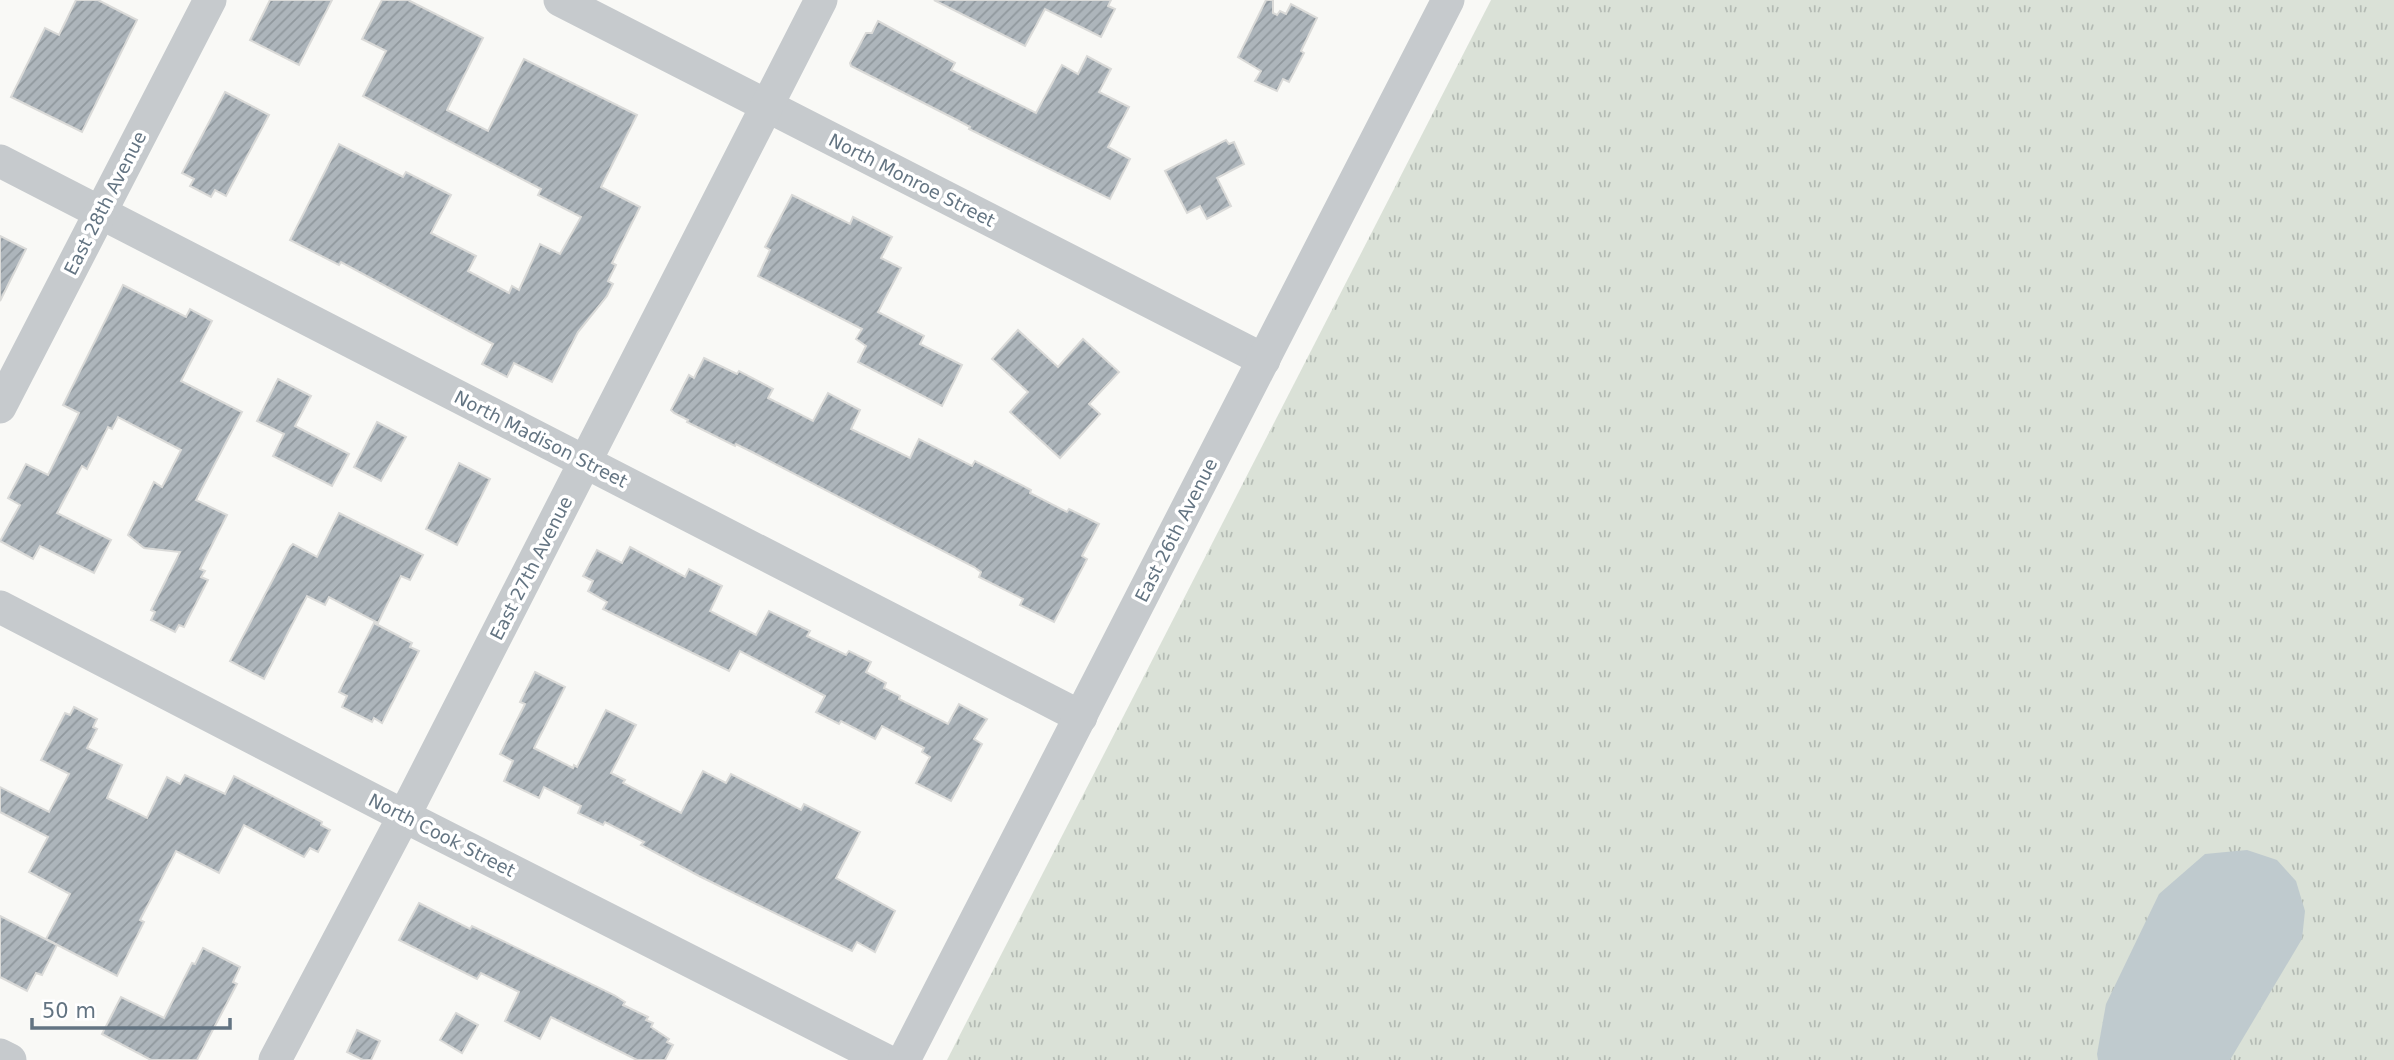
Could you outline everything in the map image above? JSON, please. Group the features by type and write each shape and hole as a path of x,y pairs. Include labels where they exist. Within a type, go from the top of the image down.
{"street":[{"name":"East 28th Avenue","path":"0,407 210,0"},
{"name":"North Monroe Street","path":"560,0 1264,360"},
{"name":"East 27th Avenue","path":"275,1060 404,816 821,0"},
{"name":"East 26th Avenue","path":"904,1060 1264,360 1441,2"},
{"name":"North Madison Street","path":"0,161 1081,717"},
{"name":"North Cook Street","path":"0,607 885,1060"},
{"path":"0,1055 10,1060"}],"green space":[{"path":"1491,0 2394,0 2394,1060 947,1060"}],"shaded area":[{"path":"2247,850 2277,860 2296,881 2305,911 2302,939 2230,1060 2098,1060 2106,1004 2159,894 2205,854"}],"building":[{"path":"76,0 98,0 137,20 82,132 11,97 45,28 59,35"},
{"path":"270,0 332,0 299,65 250,40"},
{"path":"382,0 408,0 483,38 447,110 488,131 524,59 637,115 601,187 640,207 612,263 616,265 608,281 613,284 607,296 578,332 552,382 514,363 507,377 482,364 493,344 341,262 339,265 290,240 339,144 403,177 406,172 451,195 431,233 476,256 468,271 509,293 512,286 519,290 540,244 560,254 581,217 538,195 541,189 363,96 386,51 362,39"},
{"path":"934,0 1111,0 1108,6 1115,9 1101,37 1045,9 1025,46"},
{"path":"1266,0 1273,0 1273,13 1277,15 1280,11 1286,14 1291,4 1317,18 1301,51 1304,53 1289,82 1283,79 1277,91 1255,81 1261,71 1238,57"},
{"path":"878,21 955,63 951,70 1036,113 1062,65 1078,74 1087,56 1111,69 1099,92 1129,107 1108,147 1130,159 1110,199 969,129 970,127 957,120 851,66 850,63 866,33 872,33"},
{"path":"225,92 269,115 226,196 215,190 211,197 190,186 194,179 182,173"},
{"path":"1226,140 1229,144 1234,142 1244,164 1217,178 1231,206 1207,219 1200,206 1187,213 1165,171"},
{"path":"792,195 850,224 853,217 892,237 881,258 901,268 878,312 924,336 920,344 962,365 942,406 858,362 866,346 856,339 862,329 758,276 770,250 765,247"},
{"path":"0,236 26,249 0,301"},
{"path":"123,285 186,317 190,309 212,321 181,381 242,412 196,500 227,515 200,569 205,571 201,577 208,580 184,627 179,625 175,632 151,620 155,612 151,610 180,552 144,548 128,535 154,482 162,487 181,450 118,417 112,429 108,427 87,469 82,466 57,513 111,540 94,573 40,546 33,559 0,541 20,505 8,498 26,464 48,475 79,413 63,405"},
{"path":"1018,330 1058,367 1083,339 1119,372 1089,404 1100,414 1060,458 1010,412 1028,392 992,359"},
{"path":"704,358 737,374 739,371 773,389 768,398 813,421 828,393 860,410 851,429 910,458 919,439 972,466 975,461 1067,512 1069,509 1099,524 1082,556 1087,559 1054,622 1020,605 1023,599 979,577 981,572 974,567 674,413 671,410 689,375 694,378"},
{"path":"278,379 311,396 295,426 349,454 332,486 273,456 284,434 257,421"},
{"path":"377,422 406,437 381,481 354,467"},
{"path":"459,463 490,479 457,545 426,529"},
{"path":"339,513 423,555 410,580 401,576 378,623 329,597 325,605 307,596 264,679 230,661 290,547 293,544 317,557"},
{"path":"630,547 685,577 689,569 722,586 710,611 756,635 769,611 810,631 807,636 846,655 849,651 871,662 866,672 886,683 884,688 900,696 899,699 948,724 959,704 987,719 974,739 982,744 951,801 916,783 930,757 922,752 924,748 882,726 875,739 841,721 839,724 816,712 825,696 740,651 729,671 603,609 607,602 588,591 593,581 583,576 597,550 622,563"},
{"path":"374,623 412,643 410,647 419,651 382,723 374,718 372,722 342,707 347,696 339,692"},
{"path":"535,672 565,687 534,748 573,768 574,765 577,767 606,710 636,725 611,773 625,780 623,783 681,813 703,771 726,783 731,774 801,810 804,804 860,832 836,878 895,911 875,952 857,942 852,951 699,876 641,845 644,842 605,822 603,825 578,813 581,806 544,787 539,798 504,781 513,761 500,754 525,704 520,702"},
{"path":"74,707 97,719 93,727 97,729 87,748 122,765 107,798 147,818 167,777 180,784 185,775 225,794 234,776 322,822 321,825 330,830 318,852 310,848 304,857 244,825 219,873 176,851 140,920 144,922 117,976 46,939 70,894 29,872 48,837 0,812 0,787 49,812 69,774 41,760 65,713 70,715"},
{"path":"419,903 470,929 472,926 625,1002 623,1005 648,1017 646,1020 653,1023 651,1027 669,1039 667,1042 673,1045 665,1060 637,1060 551,1017 540,1039 505,1021 519,992 481,973 477,979 399,940"},
{"path":"0,916 57,945 42,975 36,973 27,991 0,977"},
{"path":"203,948 240,967 233,982 237,984 197,1060 151,1060 102,1034 121,997 164,1018 192,963 195,964"},
{"path":"456,1013 478,1025 462,1053 440,1040"},
{"path":"357,1030 380,1041 371,1060 363,1060 347,1052"}]}
